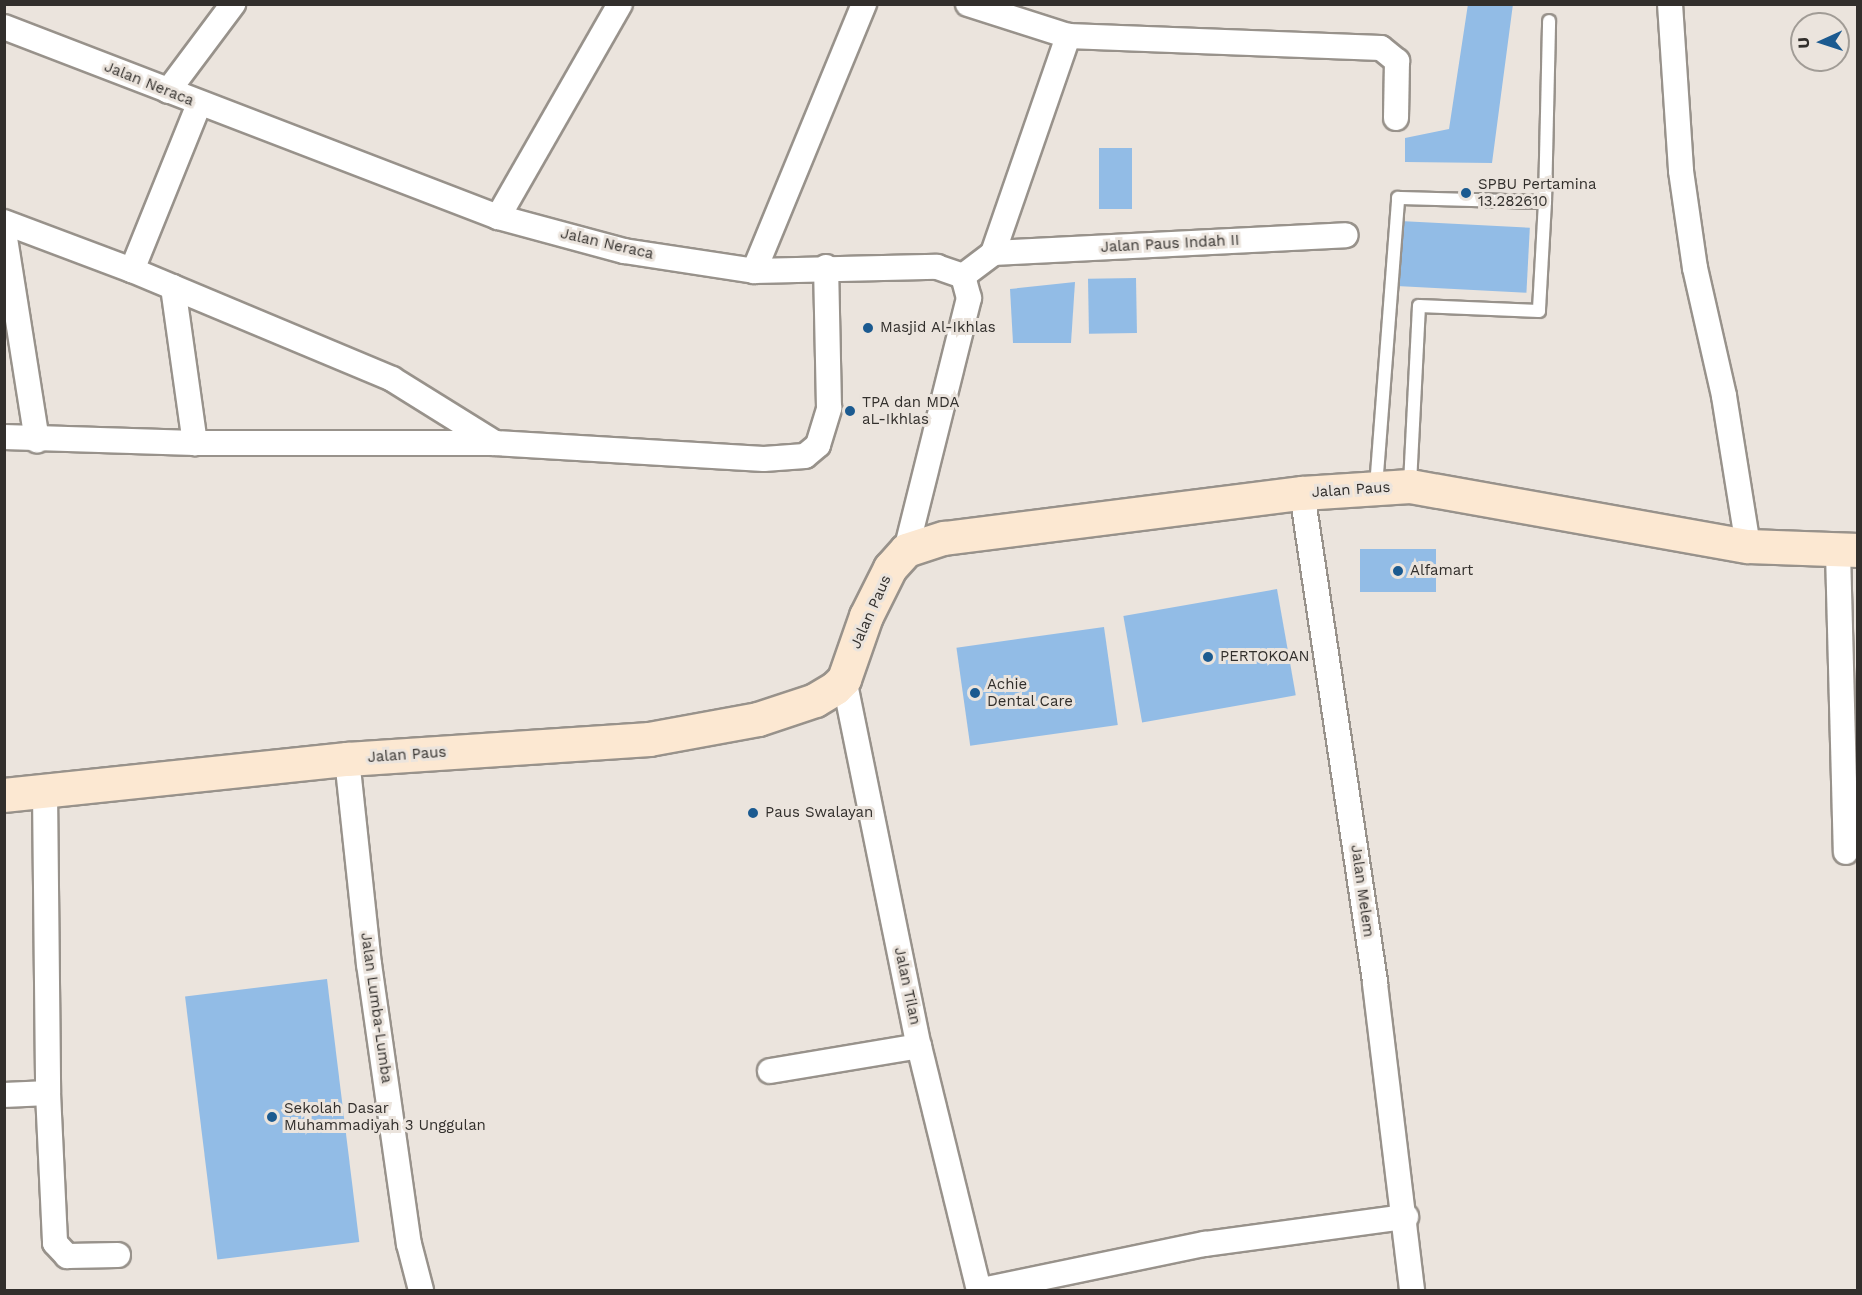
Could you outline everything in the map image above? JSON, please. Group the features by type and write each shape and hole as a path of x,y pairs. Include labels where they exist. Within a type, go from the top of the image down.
{"main road":[{"name":"Jalan Paus","path":"4,795 347,759 649,739 768,716 815,700 844,679 878,588 906,550 944,538 1302,493 1410,486 1748,546 1848,551"}],"street":[{"path":"168,91 233,4"},
{"path":"498,217 620,4"},
{"path":"754,271 864,4"},
{"path":"968,4 1004,10 1068,36 1381,48 1397,61 1396,118"},
{"path":"1670,4 1683,182 1695,268 1724,396 1748,546"},
{"name":"Jalan Neraca","path":"4,27 199,104 498,217 624,251 754,271 826,267 937,267 963,276"},
{"path":"906,550 969,298 963,276 993,253 1068,36"},
{"path":"132,270 199,104"},
{"path":"4,222 132,270 392,379 495,443"},
{"path":"4,232 37,440"},
{"name":"Jalan Paus Indah II","path":"993,253 1346,236"},
{"path":"4,437 37,440 195,443 495,443 764,459 805,456 818,446 829,408 826,267"},
{"path":"173,288 195,443"},
{"name":"Jalan Melem","path":"1302,493 1346,777 1406,1217 1412,1290"},
{"path":"1846,852 1848,551"},
{"name":"Jalan Tilan","path":"844,679 919,1046 980,1290"},
{"name":"Jalan Lumba-Lumba","path":"347,759 369,964 409,1244 421,1290"},
{"path":"45,791 48,1093 56,1244 67,1256 118,1255"},
{"path":"770,1071 919,1046"},
{"path":"4,1095 48,1093"},
{"path":"980,1290 1205,1244 1406,1217"}],"lane":[{"path":"1410,486 1419,306 1539,311 1545,202 1549,21"},
{"path":"1376,488 1398,198 1545,202"}],"building":[{"path":"1468,4 1513,4 1492,163 1405,162 1405,138 1449,129"},
{"path":"1099,148 1132,148 1132,209 1099,209"},
{"path":"1400,221 1530,228 1526,293 1397,286"},
{"path":"1136,278 1137,333 1089,334 1088,279"},
{"path":"1075,282 1071,343 1013,343 1010,289"},
{"name":"Alfamart","path":"1360,549 1436,549 1436,592 1360,592"},
{"name":"PERTOKOAN","path":"1277,589 1296,695 1142,722 1123,616"},
{"path":"1104,627 1118,725 970,746 956,648"},
{"name":"Sekolah Dasar Muhammadiyah 3 Unggulan","path":"327,979 359,1242 217,1259 185,996"}],"place":[{"name":"SPBU Pertamina 13.282610","path":"1466,193"},
{"name":"Masjid Al-Ikhlas","path":"868,328"},
{"name":"TPA dan MDA aL-Ikhlas","path":"850,411"},
{"name":"Alfamart","path":"1398,571"},
{"name":"PERTOKOAN","path":"1208,657"},
{"name":"Achie Dental Care","path":"975,693"},
{"name":"Paus Swalayan","path":"753,813"},
{"name":"Sekolah Dasar Muhammadiyah 3 Unggulan","path":"272,1117"}]}
